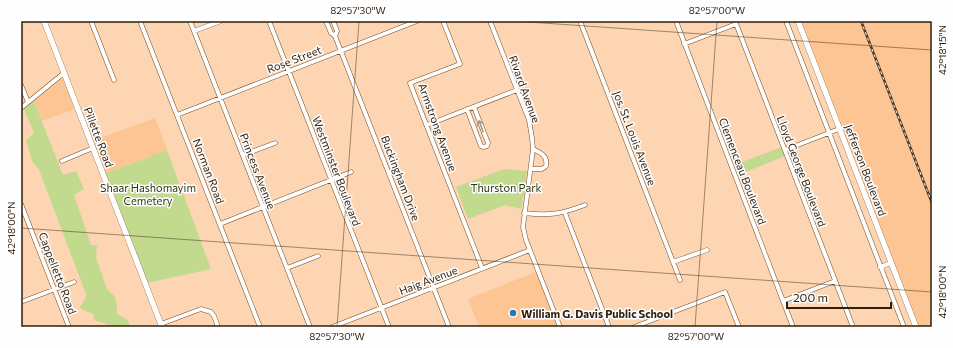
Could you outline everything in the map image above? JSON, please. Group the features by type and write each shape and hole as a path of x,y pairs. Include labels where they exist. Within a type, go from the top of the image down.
{"street":[{"name":"Pillette Road","path":"44,21 162,326"},
{"path":"91,21 114,80"},
{"name":"Norman Road","path":"140,21 260,327"},
{"name":"Princess Avenue","path":"190,21 310,327"},
{"path":"194,31 221,21"},
{"name":"Westminster Boulevard","path":"269,21 389,327"},
{"name":"Buckingham Drive","path":"326,21 331,33 335,36 449,327"},
{"name":"Buckingham Drive","path":"333,21 337,31 335,36"},
{"name":"Rose Street","path":"177,114 417,21"},
{"name":"Armstrong Avenue","path":"443,21 460,64 410,83 482,268"},
{"name":"Rivard Avenue","path":"490,21 529,120 533,149 523,227 530,250 560,327"},
{"name":"Jos. St. Louis Avenue","path":"580,21 680,280"},
{"name":"Clemenceau Boulevard","path":"676,21 793,327"},
{"path":"786,21 904,327"},
{"name":"Jefferson Boulevard","path":"798,21 916,327"},
{"path":"684,44 736,22"},
{"name":"Lloyd George Boulevard","path":"736,22 853,327"},
{"path":"21,108 64,73"},
{"path":"21,85 28,102"},
{"path":"427,125 517,90"},
{"path":"467,109 481,146 487,146 488,143 474,107"},
{"path":"785,150 839,129"},
{"path":"243,155 275,143"},
{"path":"62,161 93,148"},
{"path":"531,169 542,169 546,166 543,154 533,149"},
{"path":"220,224 351,172"},
{"name":"Cappelletto Road","path":"21,204 69,327"},
{"path":"524,213 552,215 565,213 585,205"},
{"path":"565,213 609,327"},
{"name":"Haig Avenue","path":"332,327 530,250"},
{"path":"673,262 707,250"},
{"path":"287,268 318,256"},
{"path":"880,266 891,263"},
{"path":"783,301 835,281"},
{"path":"21,302 74,282"},
{"path":"634,327 725,292 739,327"},
{"path":"162,326 201,309 211,312 218,327"}],"shaded area":[{"path":"800,21 932,21 932,327 918,327"},
{"path":"63,78 75,109 42,121 34,101"},
{"path":"155,118 167,150 104,174 92,141"},
{"name":"William G. Davis Public School","path":"536,272 558,327 479,327 468,299"}],"green space":[{"path":"34,101 63,175 76,171 84,189 74,195 91,245 97,245 96,258 107,289 114,296 117,304 117,314 128,320 130,327 108,327 107,324 94,320 93,314 81,309 80,307 86,294 39,170 32,161 26,140 34,133 24,109"},
{"path":"782,147 785,156 738,175 734,165"},
{"name":"Shaar Hashomayim Cemetery","path":"167,150 211,269 147,283 104,174"},
{"name":"Thurston Park","path":"504,169 527,171 521,209 505,205 468,219 456,187"}],"railway":[{"path":"861,21 932,203"}],"place":[{"name":"William G. Davis Public School","path":"513,313"}]}
